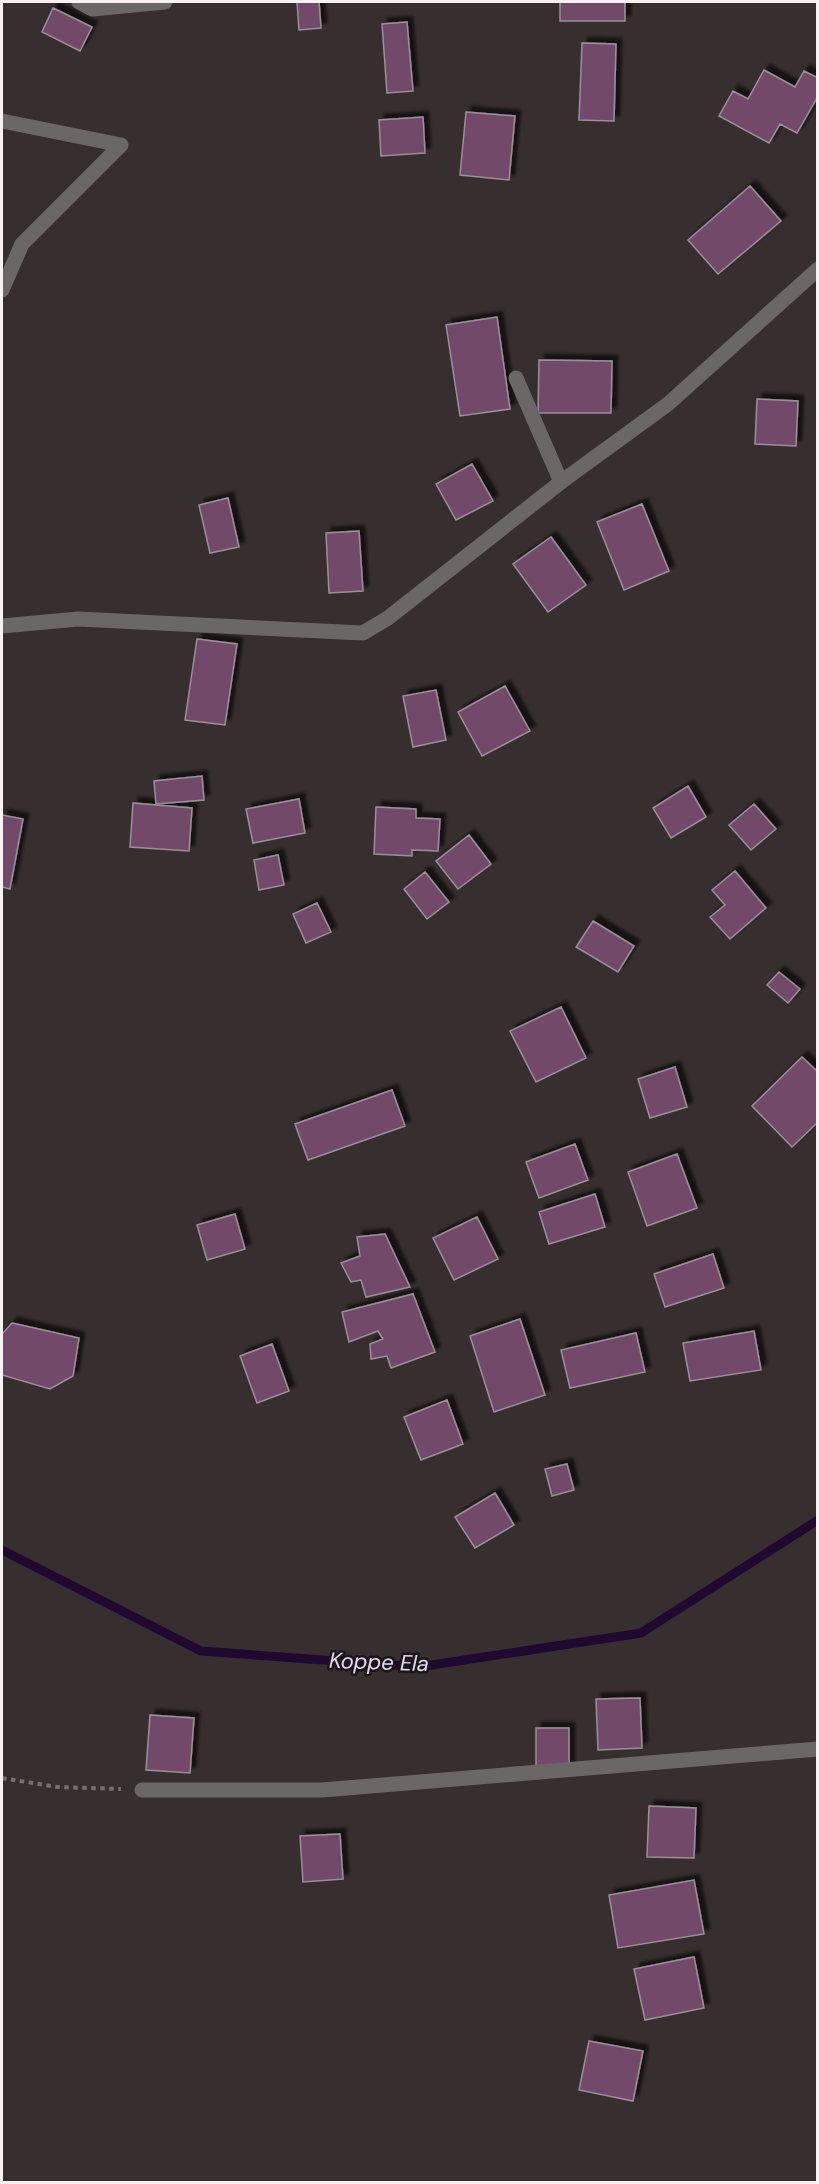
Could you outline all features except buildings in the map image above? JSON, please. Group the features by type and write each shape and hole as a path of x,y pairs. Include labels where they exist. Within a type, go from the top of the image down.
{"street":[{"path":"79,2 92,9 165,2"},
{"path":"2,121 121,145 22,244 2,290"},
{"path":"2,626 78,619 363,633 388,618 561,482 668,404 818,269"},
{"path":"516,378 561,482"},
{"path":"142,1790 322,1790 818,1749"}],"path":[{"path":"2,1778 57,1787 142,1790"}],"waterway":[{"name":"Koppe Ela","path":"2,1550 201,1651 419,1667 641,1633 818,1520"}]}
